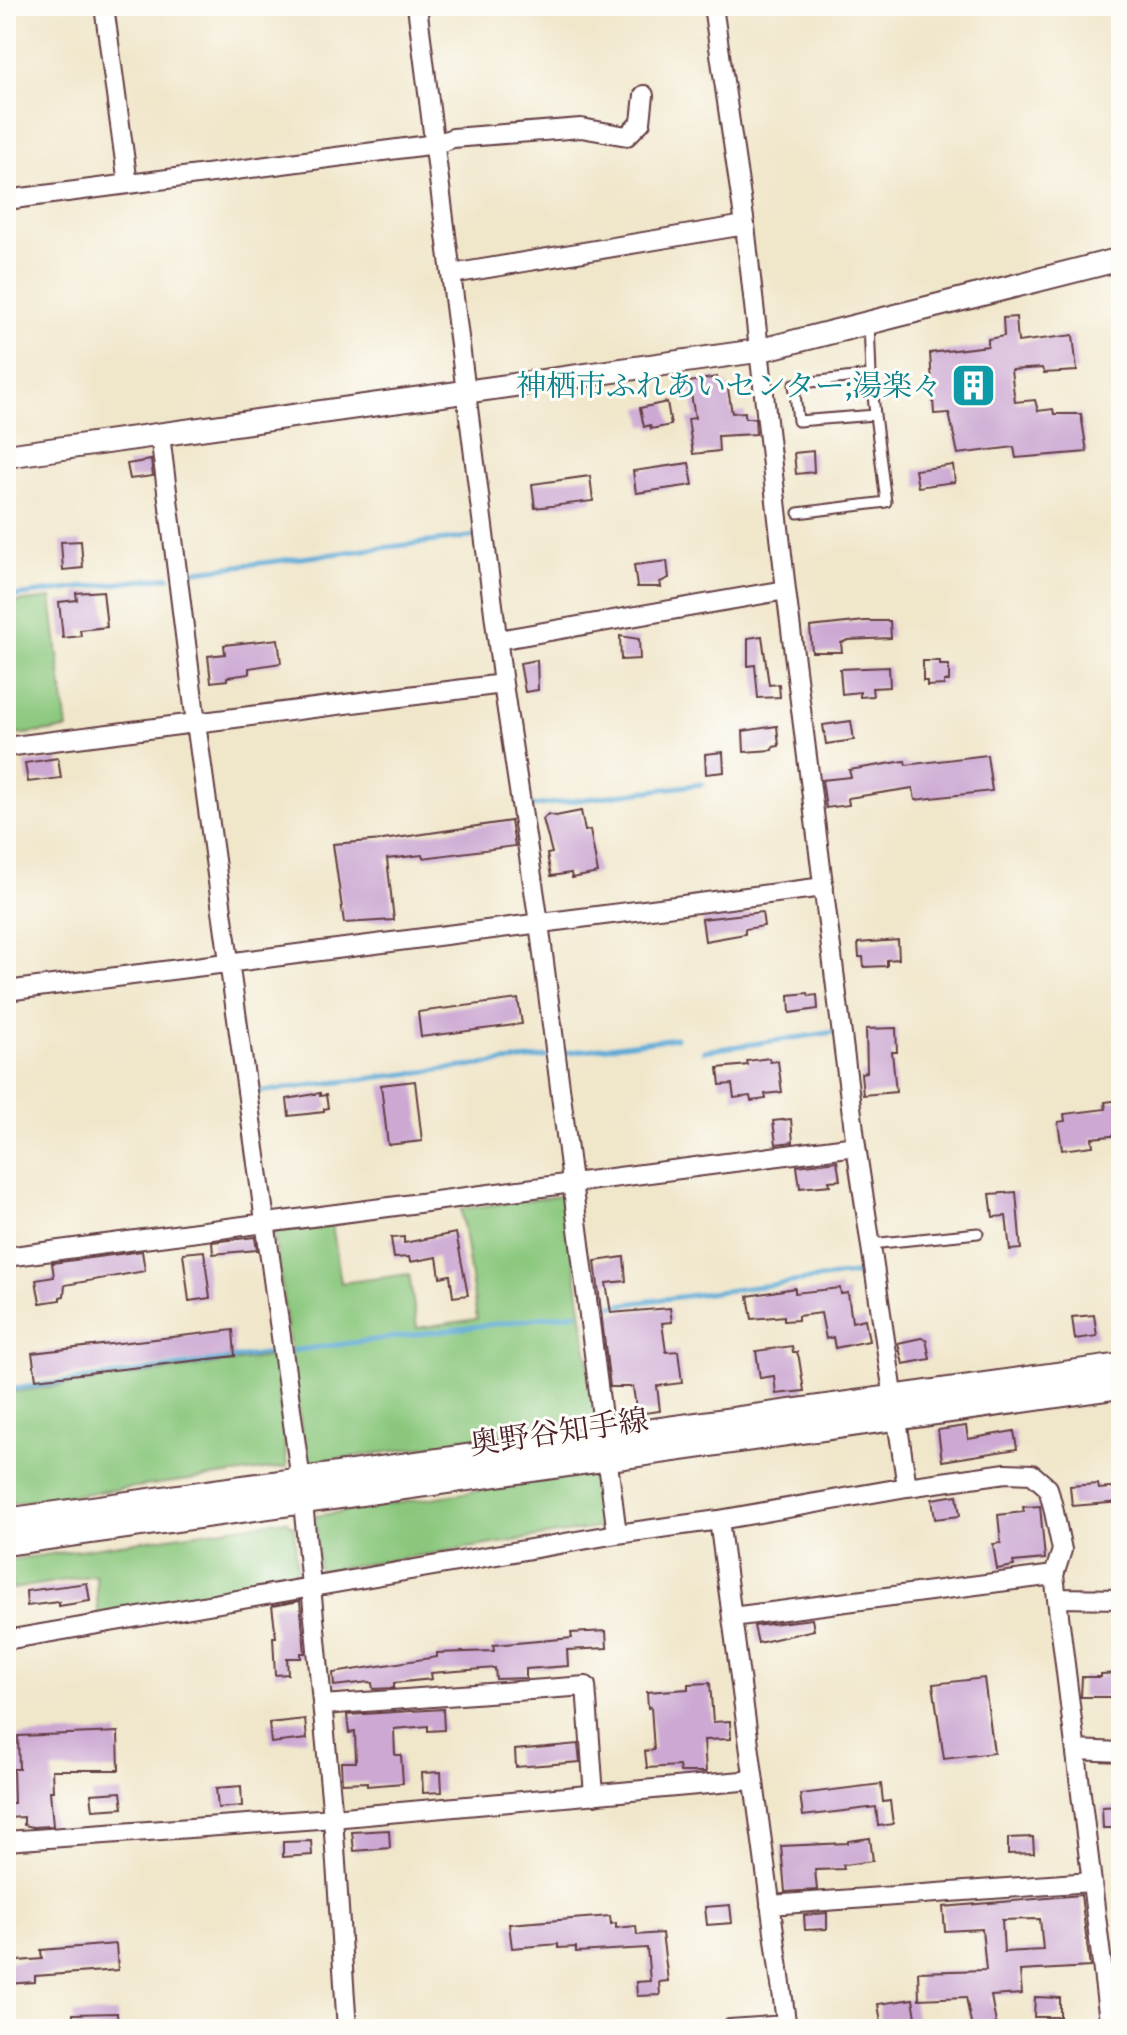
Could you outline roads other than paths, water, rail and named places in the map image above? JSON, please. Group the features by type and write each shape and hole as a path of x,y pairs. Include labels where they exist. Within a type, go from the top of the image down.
{"main road":[{"name":"奥野谷知手線","path":"6,1522 301,1490 606,1448 896,1407 1121,1367"},
{"name":"奥野谷知手線","path":"896,1407 1121,1385"},
{"name":"奥野谷知手線","path":"6,1542 301,1490"}],"street":[{"path":"104,6 128,184"},
{"path":"417,6 503,684 539,923 617,1534"},
{"path":"713,6 745,225 757,351 856,1146 907,1487"},
{"path":"6,200 436,144 453,138 581,128 627,136 641,122 644,95"},
{"path":"452,274 745,225"},
{"path":"6,456 757,351 1121,259"},
{"path":"160,435 196,723 301,1490 333,1818 347,2029"},
{"path":"498,640 786,590"},
{"path":"6,747 503,684"},
{"path":"6,991 824,887"},
{"path":"6,1257 856,1146"},
{"path":"6,1620 7,1640 907,1487 1006,1473 1032,1474 1048,1488 1062,1550 1054,1575 1091,1882 1112,2029 1121,2025"},
{"path":"719,1520 786,2027 730,2029"},
{"path":"732,1617 1054,1575"},
{"path":"1058,1598 1121,1599"},
{"path":"323,1705 586,1686 594,1795"},
{"path":"1076,1750 1121,1752"},
{"path":"6,1841 333,1818 753,1780"},
{"path":"770,1905 1091,1882"}],"lane":[{"path":"798,513 886,502 871,375 869,322"},
{"path":"871,375 794,384 798,421 875,415"},
{"path":"871,1244 978,1233"}],"waterway":[{"path":"189,572 477,536"},
{"path":"6,597 169,577"},
{"path":"532,806 702,784"},
{"path":"704,1051 835,1032"},
{"path":"563,1053 676,1038"},
{"path":"256,1092 547,1057"},
{"path":"596,1308 868,1272"},
{"path":"290,1351 577,1313"},
{"path":"6,1390 271,1353"}],"place":[{"name":"神栖市ふれあいセンター;湯楽々","path":"973,386"}]}
